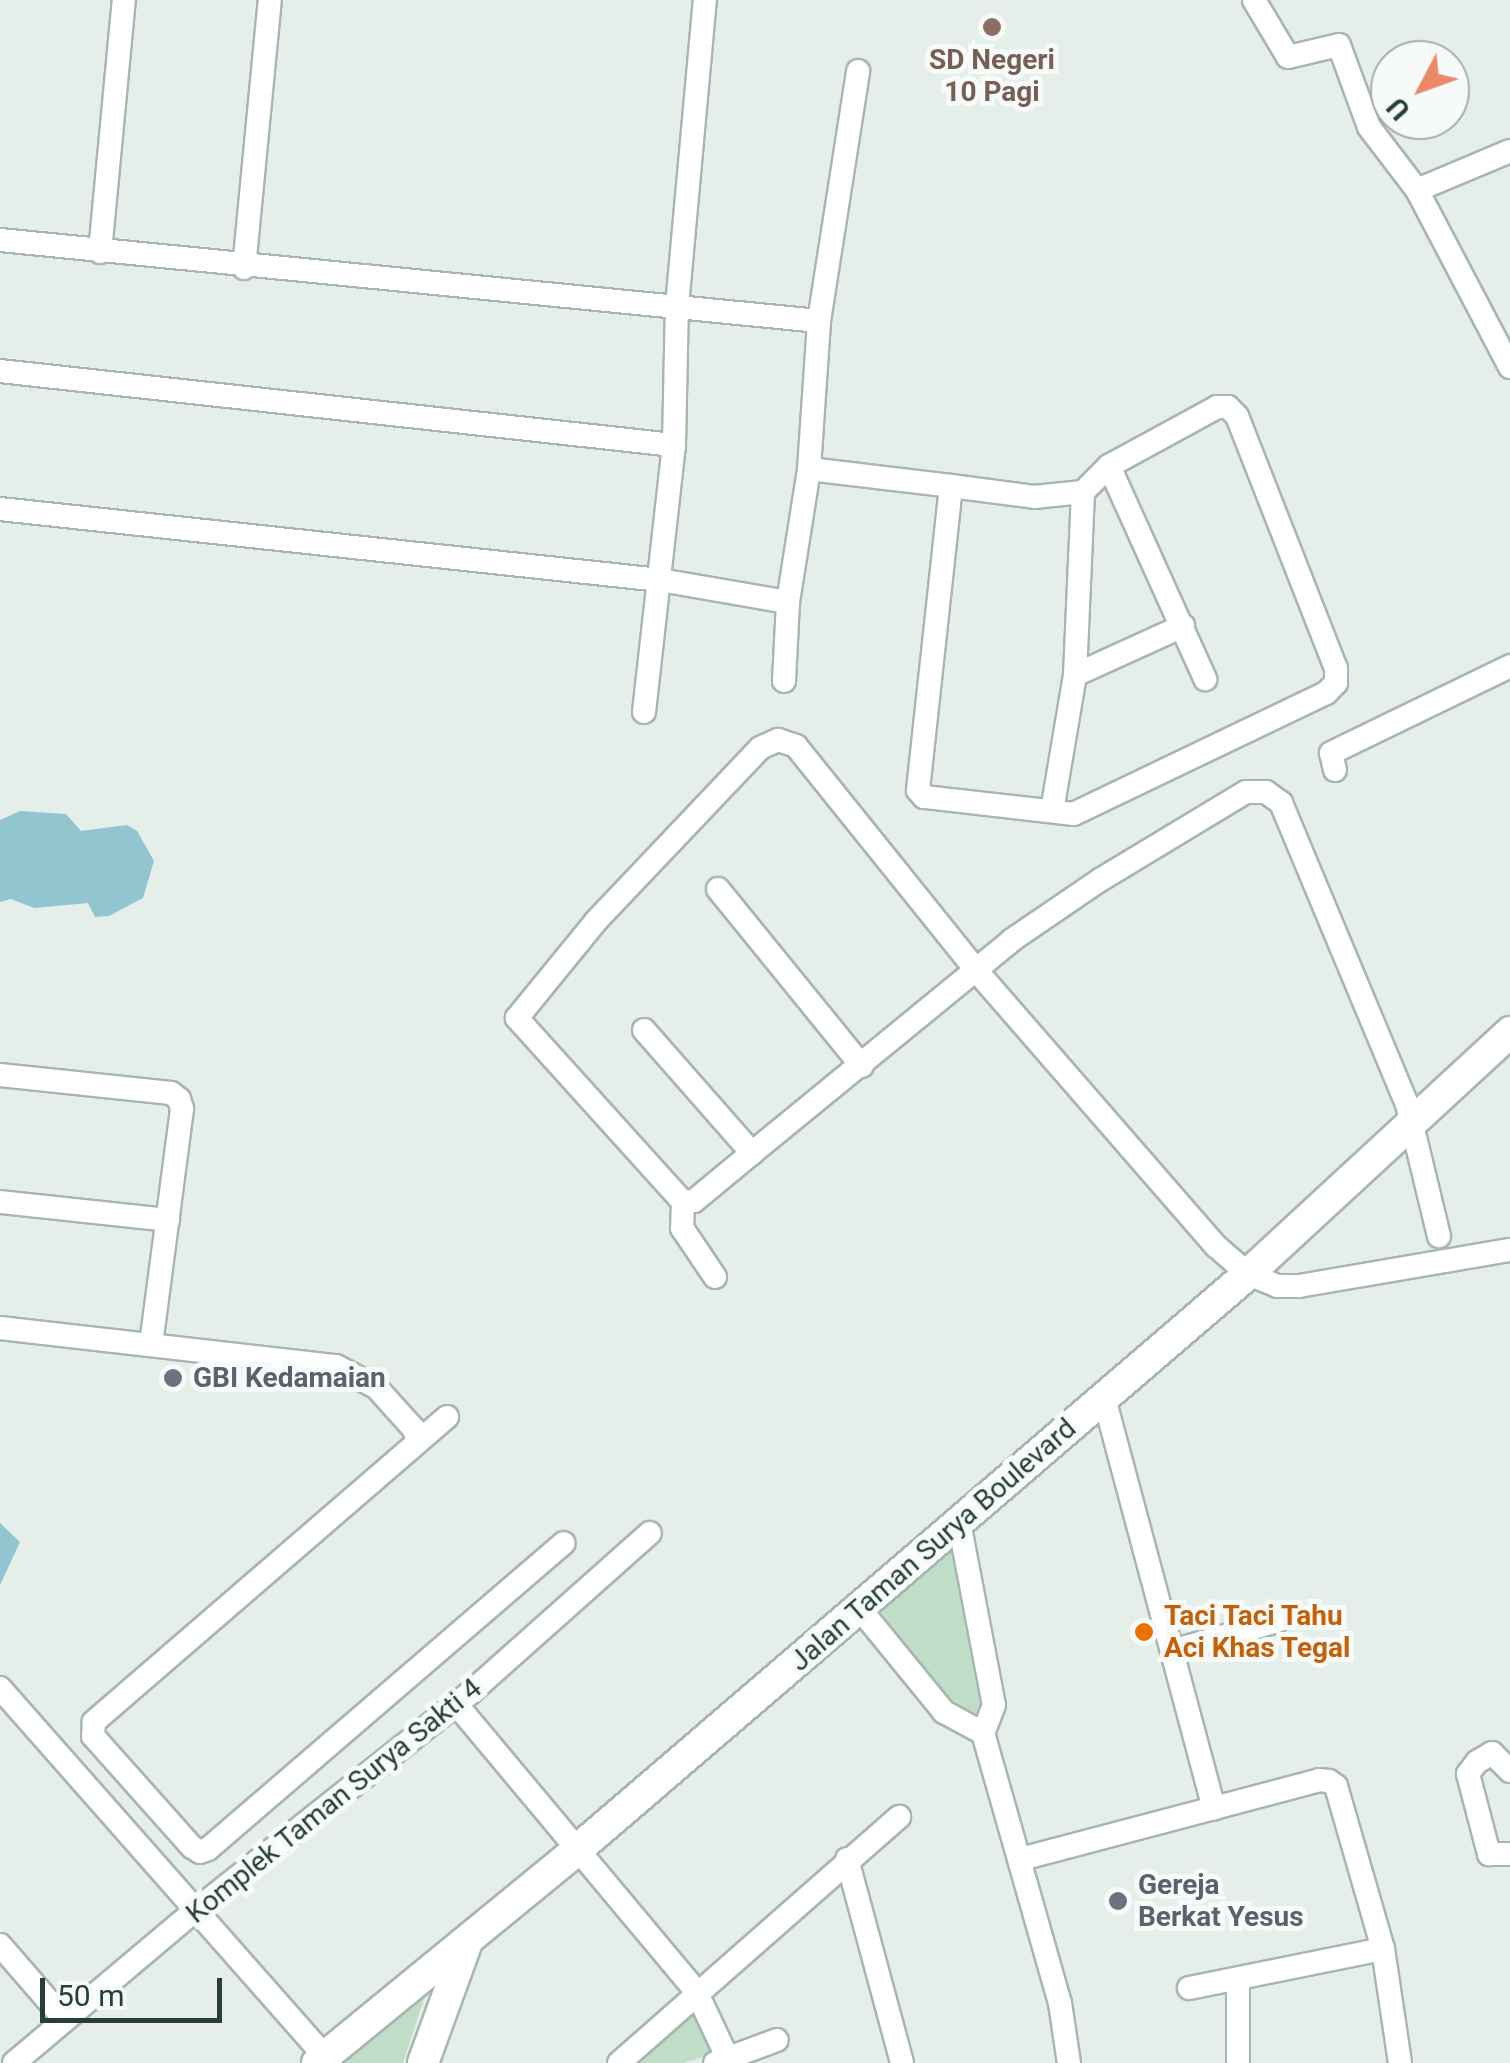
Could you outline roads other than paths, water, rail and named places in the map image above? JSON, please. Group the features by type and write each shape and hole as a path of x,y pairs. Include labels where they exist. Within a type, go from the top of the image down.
{"street":[{"path":"100,252 124,0"},
{"path":"244,268 270,0"},
{"path":"644,712 674,445 677,306 705,0"},
{"path":"1254,0 1288,57 1339,45 1369,127 1417,190 1510,367"},
{"path":"784,681 788,602 809,468 819,321 858,71"},
{"path":"1417,190 1510,150"},
{"path":"0,240 244,268 819,321"},
{"path":"0,371 674,445"},
{"path":"809,468 951,486 1034,497 1083,492 1109,466 1218,407 1228,407 1238,416 1336,668 1336,683 1326,693 1074,814 924,797 918,790 951,486"},
{"path":"1109,466 1205,680"},
{"path":"1052,811 1075,676 1083,492"},
{"path":"0,509 660,580 788,602"},
{"path":"1075,676 1182,626"},
{"path":"1336,770 1331,753 1510,666"},
{"path":"714,1276 682,1228 683,1202 517,1018 596,920 760,748 778,740 796,746 975,969 1216,1246 1248,1274 1277,1286 1300,1286 1510,1250"},
{"path":"683,1202 694,1200 862,1066 975,969 1100,880 1246,792 1266,792 1280,803 1439,1236"},
{"path":"718,889 862,1066"},
{"path":"644,1030 752,1153"},
{"name":"Jalan Taman Surya Boulevard","path":"321,2060 577,1850 1248,1274 1510,1032"},
{"path":"0,1075 175,1095 182,1109 150,1345"},
{"path":"0,1202 168,1220"},
{"path":"0,1328 336,1366 376,1387 414,1428 417,1439 413,1450 90,1729 200,1852 564,1544"},
{"path":"1104,1398 1214,1809"},
{"path":"417,1439 448,1418"},
{"path":"960,1522 994,1705 984,1732 1060,2003 1069,2063"},
{"name":"Komplek Taman Surya Sakti 4","path":"14,2063 196,1910 456,1704 650,1534"},
{"path":"860,1609 944,1712 984,1732"},
{"path":"1172,1651 1278,1621"},
{"path":"0,1688 196,1910 321,2060"},
{"path":"456,1704 696,1990 721,2061 777,2040"},
{"path":"1510,1771 1492,1754 1477,1762 1468,1774 1488,1854 1510,1854"},
{"path":"1020,1860 1319,1780 1336,1786 1383,1950 1400,2063"},
{"path":"619,2063 696,1990 899,1816"},
{"path":"847,1859 902,2063"},
{"path":"423,2063 469,1938"},
{"path":"0,1945 64,2018"},
{"path":"1189,1988 1383,1950"},
{"path":"1238,1980 1238,2063"}],"water":[{"path":"20,811 66,814 81,831 127,825 137,831 154,861 143,898 109,916 95,917 88,903 34,908 11,899 0,902 0,820"},
{"path":"0,1523 20,1542 0,1585"}],"place":[{"name":"SD Negeri 10 Pagi","path":"992,27"},
{"name":"GBI Kedamaian","path":"173,1378"},
{"name":"Taci Taci Tahu Aci Khas Tegal","path":"1144,1632"},
{"name":"Gereja Berkat Yesus","path":"1118,1901"}]}
